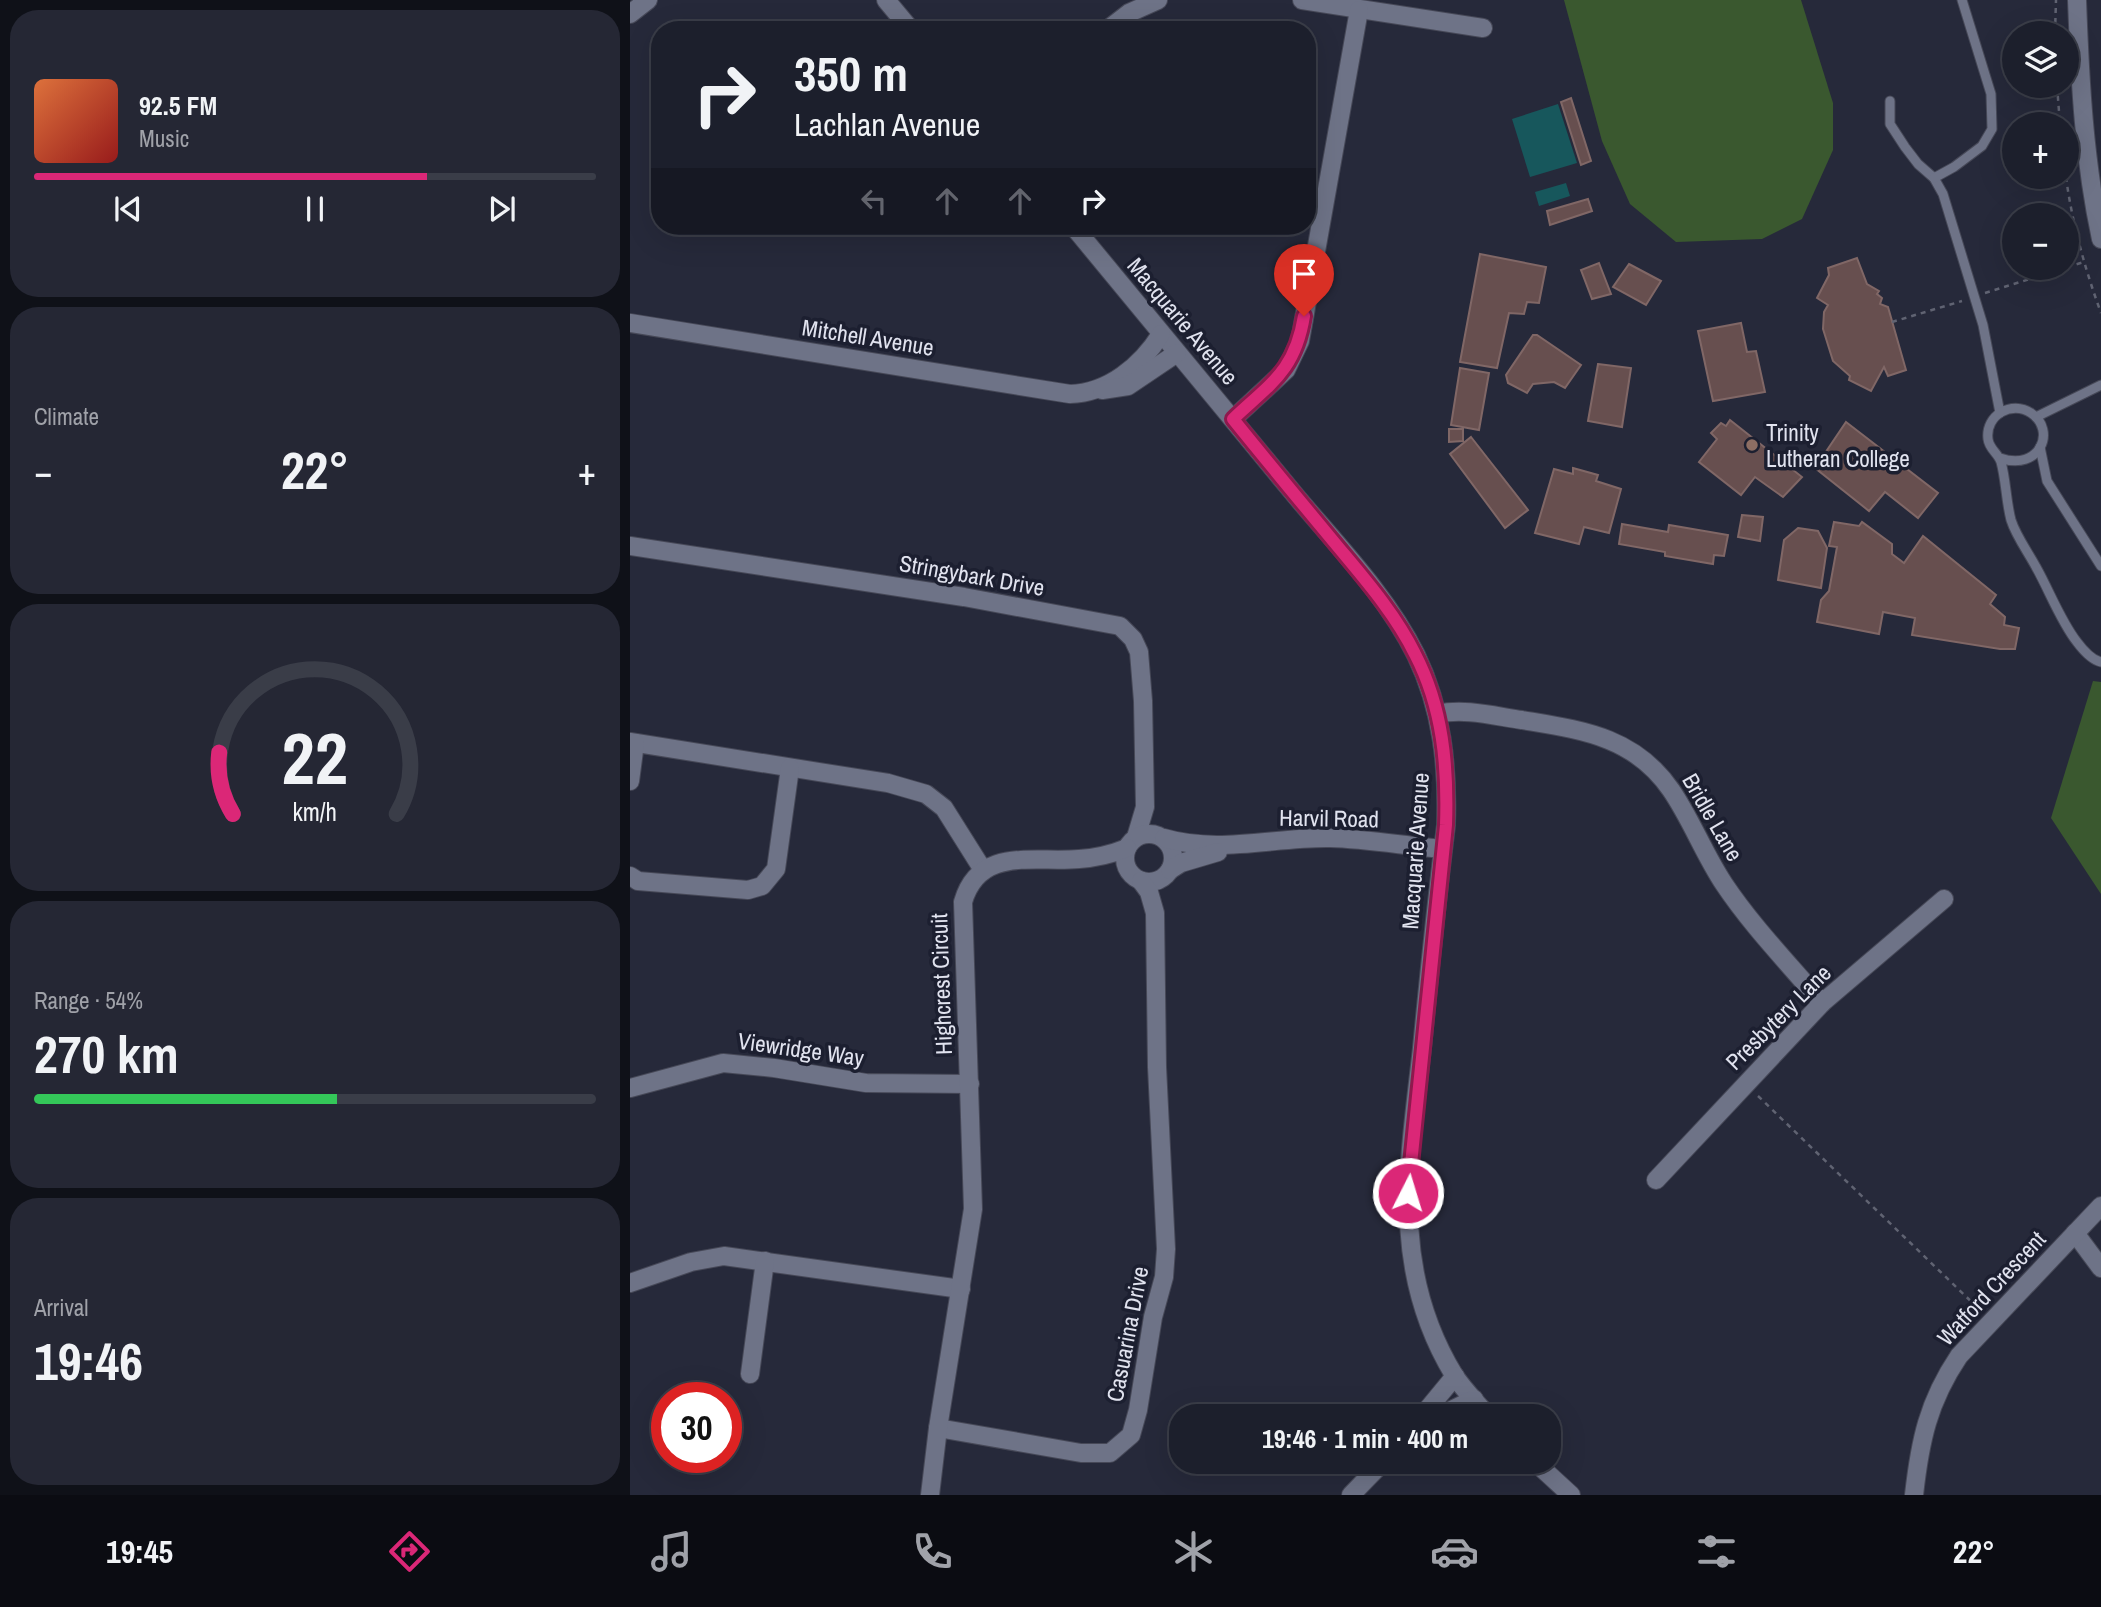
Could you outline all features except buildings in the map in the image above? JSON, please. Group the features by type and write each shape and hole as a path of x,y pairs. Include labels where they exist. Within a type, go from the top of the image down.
{"street":[{"path":"630,14 648,0"},
{"path":"886,0 904,21"},
{"path":"1119,21 1129,13 1158,0"},
{"path":"1302,0 1483,28"},
{"path":"2077,0 2081,107 2087,166 2101,239"},
{"path":"1233,419 1286,370 1300,341 1359,10"},
{"name":"Macquarie Avenue","path":"1080,235 1371,586 1416,654 1437,714 1443,739 1447,805 1411,1149 1408,1225 1412,1258 1437,1342 1455,1376 1478,1404"},
{"name":"Mitchell Avenue","path":"630,323 1058,393 1083,394 1099,389 1131,368 1161,334"},
{"name":"Mitchell Avenue","path":"1099,389 1113,390 1128,386 1177,353"},
{"name":"Stringybark Drive","path":"630,546 964,597 1120,626 1133,639 1139,652 1143,701 1145,807 1131,843"},
{"name":"Bridle Lane","path":"1437,714 1466,711 1586,731 1614,741 1635,753 1657,772 1672,791 1733,898 1822,1003"},
{"path":"630,781 633,743 888,783 926,794 944,808 983,870 1014,861 1079,859 1119,865 1134,875 1153,882 1168,873 1174,856 1169,843 1161,836 1144,834 1131,843 1079,859"},
{"path":"630,876 638,881 748,890 762,886 776,869 790,768"},
{"name":"Stringybark Drive","path":"1145,807 1161,836"},
{"name":"Harvil Road","path":"1161,836 1198,845 1331,838 1443,849"},
{"path":"1131,843 1125,855 1134,875"},
{"name":"Harvil Road","path":"1168,873 1181,863 1198,857 1256,843"},
{"name":"Highcrest Circuit","path":"930,1495 973,1209 963,902 971,882 983,870"},
{"name":"Casuarina Drive","path":"938,1428 1110,1454 1131,1434 1138,1410 1153,1317 1164,1277 1166,1249 1158,1080 1155,913 1168,873"},
{"name":"Casuarina Drive","path":"1134,875 1149,892 1155,913"},
{"name":"Presbytery Lane","path":"1656,1180 1822,1003 1944,899"},
{"name":"Viewridge Way","path":"630,1088 723,1063 774,1068 866,1083 970,1084"},
{"name":"Watford Crescent","path":"1914,1495 1925,1425 1935,1398 1959,1356 2101,1206"},
{"path":"2075,1233 2101,1268"},
{"path":"630,1283 691,1262 724,1256 961,1289"},
{"path":"750,1374 765,1261"},
{"path":"1432,1404 1455,1376"},
{"path":"1464,1404 1474,1399"},
{"path":"1351,1495 1371,1474"},
{"path":"1548,1474 1571,1495"}],"lane":[{"path":"1934,178 1982,146 1992,129 1991,94 1962,0"},
{"path":"1890,101 1890,124 1918,164 1934,178 1943,194 1976,296 2000,413"},
{"path":"2036,417 2101,385"},
{"path":"2021,408 2036,417 2042,428 2040,447 2023,462 2013,463 2000,458 1990,446 1987,436 1990,423 2000,413 2007,409 2021,408"},
{"path":"2040,447 2047,481 2101,566"},
{"path":"2000,458 2012,522 2076,641 2095,661 2101,662"}],"path":[{"path":"2055,21 2056,0"},
{"path":"2067,189 2084,262 2101,313"},
{"path":"2079,263 2084,262"},
{"path":"1892,322 2026,280"},
{"path":"1745,1083 1992,1322"}],"shaded area":[{"path":"1564,0 1801,0 1833,103 1833,150 1802,219 1762,239 1676,242 1630,204 1602,141"},
{"path":"1558,104 1577,163 1530,177 1512,119"},
{"path":"1566,183 1570,196 1539,206 1535,192"},
{"path":"2093,681 2101,682 2101,894 2051,818"}],"place":[{"name":"Trinity Lutheran College","path":"1752,445"}],"route":[{"path":"1304,316 1300,341 1286,370 1233,419 1371,586 1392,616 1416,654 1443,739 1446,825 1408,1193"}]}
